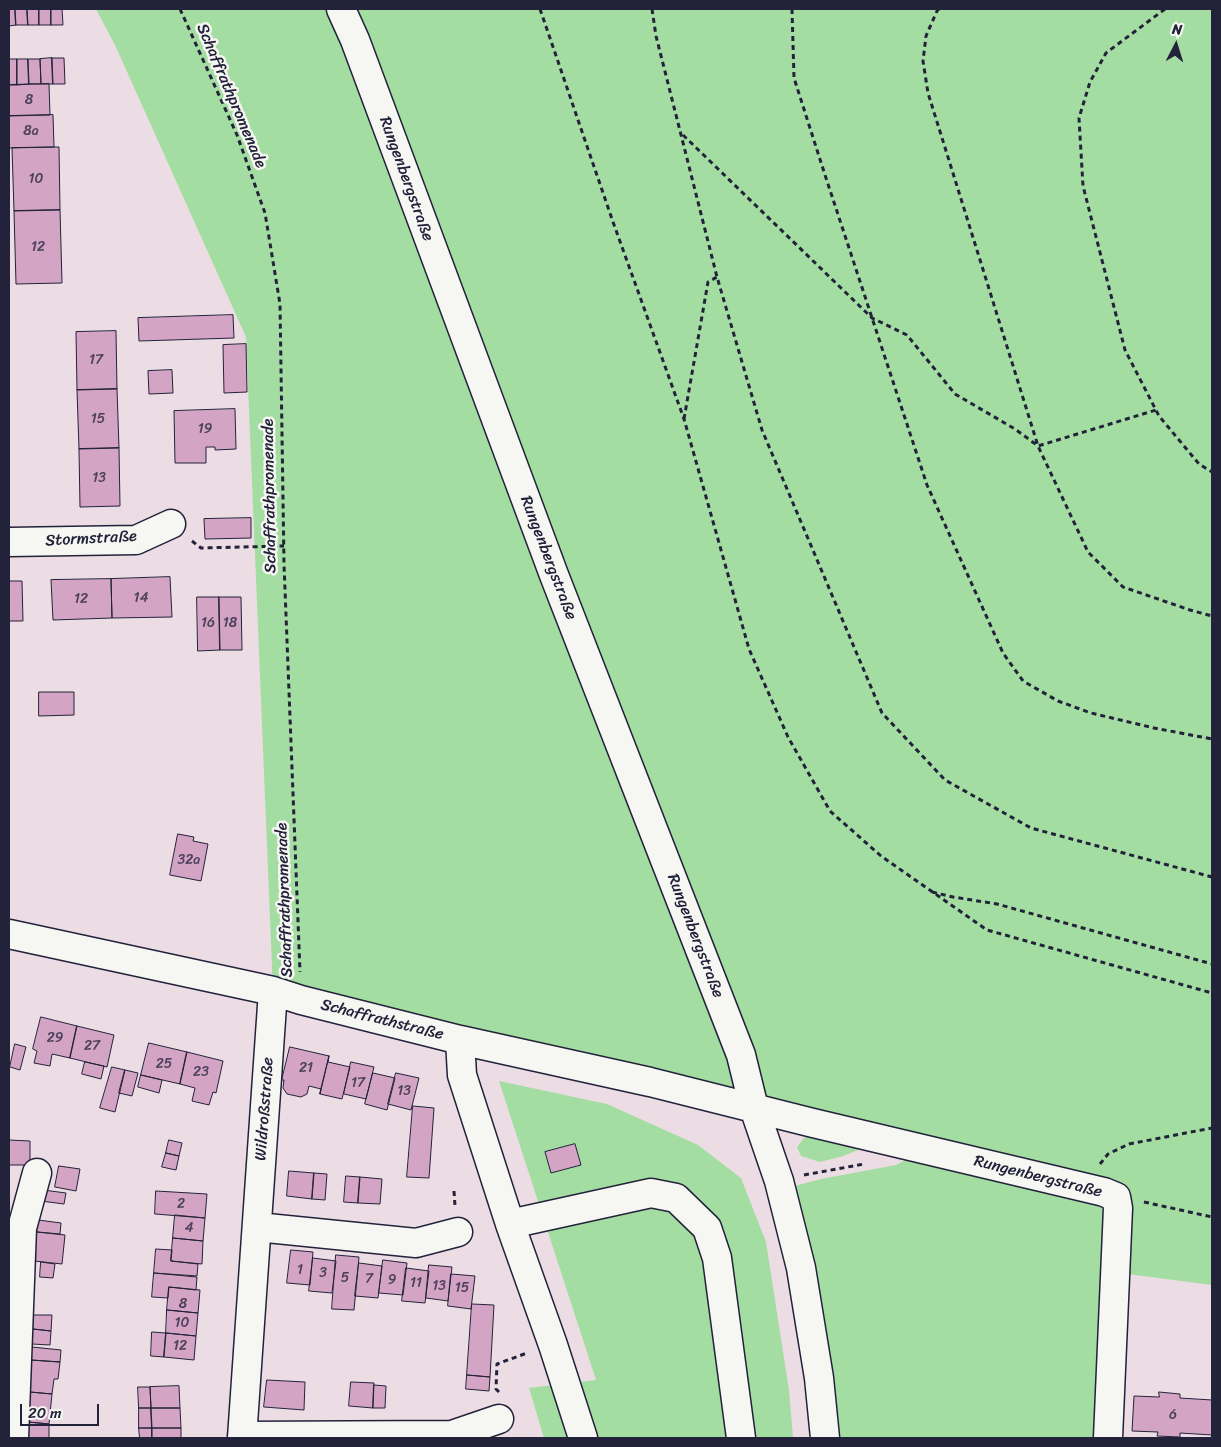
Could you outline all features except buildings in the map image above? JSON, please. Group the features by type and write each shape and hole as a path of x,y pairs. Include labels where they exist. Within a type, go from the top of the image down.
{"street":[{"name":"Rungenbergstraße","path":"341,9 355,40 554,575 741,1054 754,1108 779,1181 801,1268 819,1378 826,1438"},
{"name":"Stormstraße","path":"9,542 136,540 172,524"},
{"name":"Schaffrathstraße","path":"9,934 273,991 301,1000 460,1040 650,1082 754,1108"},
{"name":"Wildroßstraße","path":"273,991 242,1437 452,1434 500,1419"},
{"path":"460,1040 462,1075 510,1224 553,1345 583,1438"},
{"name":"Rungenbergstraße","path":"754,1108 814,1124 1104,1192 1116,1197 1118,1208 1108,1438"},
{"path":"14,1438 22,1228 37,1173"},
{"path":"510,1224 651,1193 676,1198 707,1228 717,1258 741,1438"},
{"path":"257,1227 416,1243 458,1232"}],"path":[{"name":"Schaffrathpromenade","path":"180,9 237,135 265,213 280,304 284,546 301,1000"},
{"path":"540,9 613,222 684,419 749,649 788,738 830,811 881,856 987,930 1212,993"},
{"path":"652,9 656,36 717,276 762,430 882,714 945,780 1031,828 1212,877"},
{"path":"792,9 794,78 872,318 927,486 1002,653 1023,681 1058,701 1091,713 1154,728 1212,738"},
{"path":"939,9 926,36 923,61 928,93 1038,446 1088,552 1123,587 1212,616"},
{"path":"1165,9 1106,52 1090,82 1079,118 1083,186 1125,350 1159,416 1199,464 1212,472"},
{"path":"682,134 872,318 907,336 955,394 1015,429 1038,446"},
{"path":"684,419 708,282 717,276"},
{"path":"1038,446 1156,410"},
{"path":"172,524 201,548 284,546"},
{"path":"930,892 953,898 997,904 1212,964"},
{"path":"1081,1188 1108,1154 1130,1144 1212,1128"},
{"path":"779,1181 867,1163"},
{"path":"1116,1197 1135,1199 1212,1218"},
{"path":"496,1389 497,1364 553,1345"}],"green space":[{"path":"96,9 1212,9 1212,1285 1120,1273 1121,1209 273,991 246,337 115,45"},
{"path":"499,1081 607,1104 698,1145 741,1178 766,1242 789,1390 793,1438 544,1438 529,1388 596,1380"},
{"path":"814,1134 865,1147 843,1156 820,1162 801,1156 797,1147 804,1138"},
{"path":"917,1154 1111,1201 1103,1438 837,1438 791,1187 821,1179 896,1165"}]}
